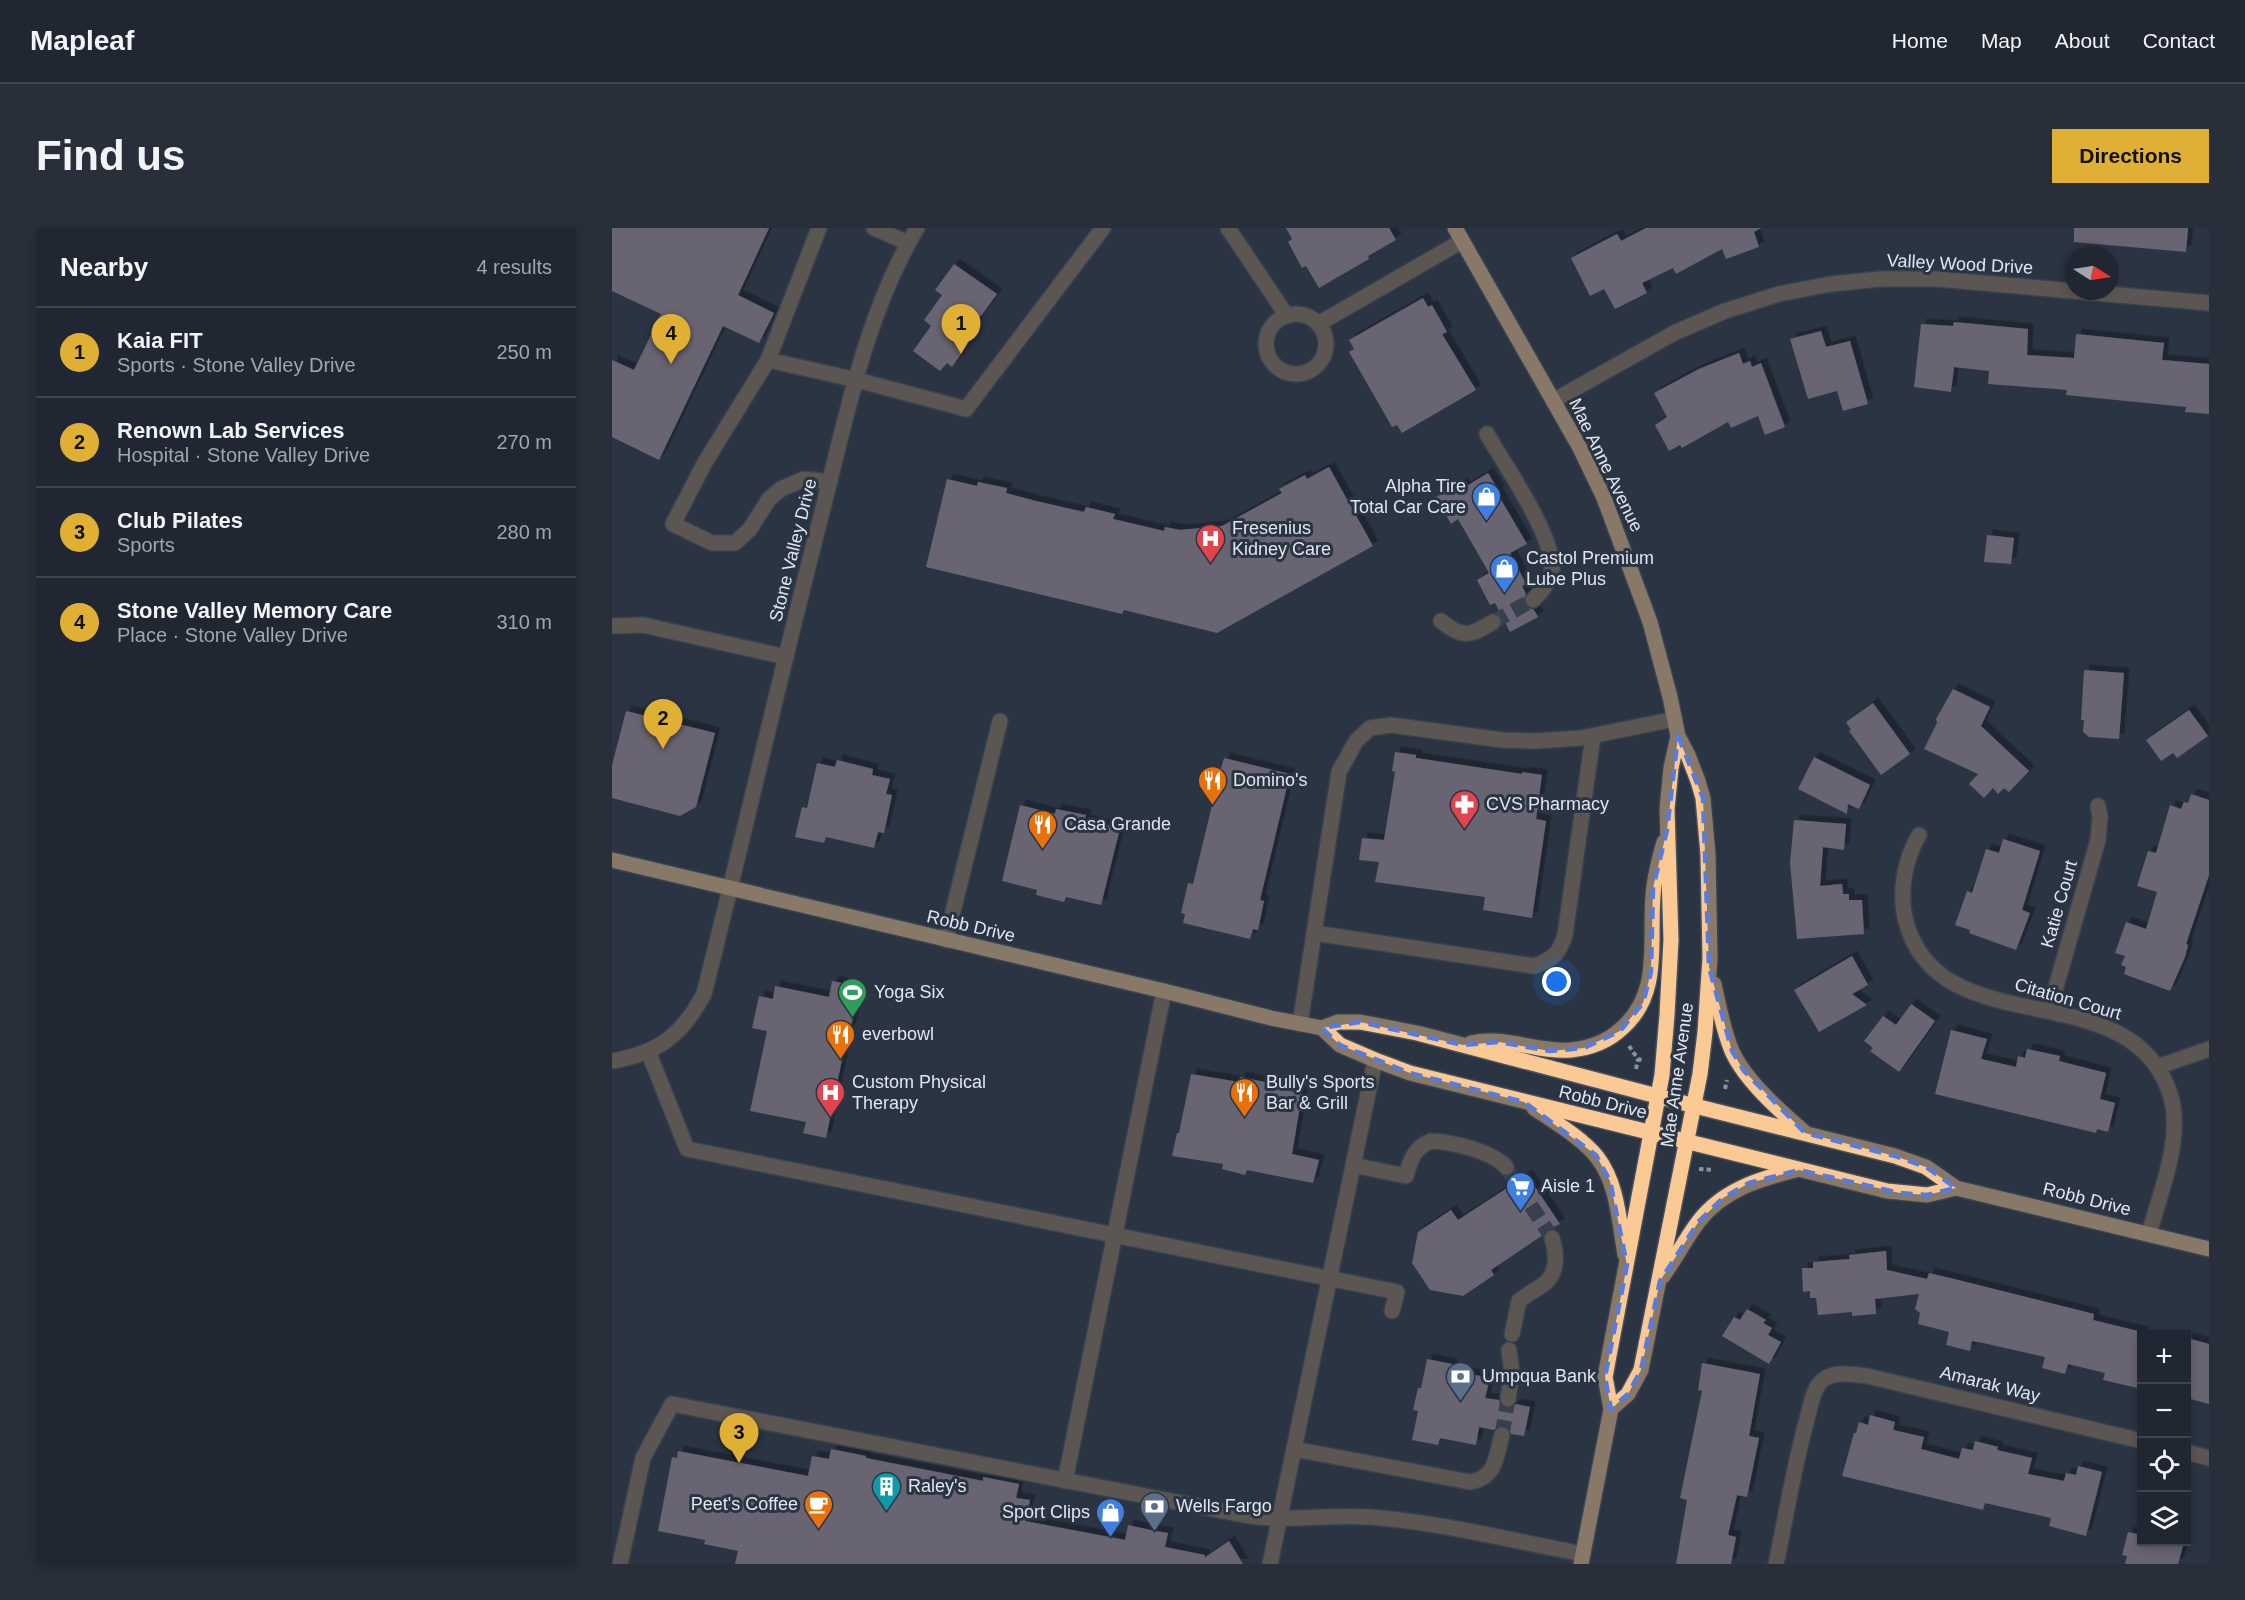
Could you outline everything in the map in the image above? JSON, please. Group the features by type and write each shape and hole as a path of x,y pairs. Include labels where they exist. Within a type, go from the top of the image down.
{"main road":[{"name":"Mae Anne Avenue","path":"1459,235 1580,448 1620,535 1650,622 1678,736 1694,768 1703,798 1709,883 1709,967 1705,1032 1695,1106 1641,1370 1628,1394 1611,1409"},
{"name":"Mae Anne Avenue","path":"1582,1559 1611,1409 1605,1377 1658,1096 1665,1046 1670,978 1671,904 1667,830 1669,786 1678,736"},
{"path":"1463,1045 1487,1041 1550,1051 1584,1048 1610,1038 1629,1022 1643,1003 1651,972 1653,888 1667,830"},
{"name":"Robb Drive","path":"612,860 1300,1024 1322,1028 1338,1022 1360,1022 1417,1033 1895,1156 1926,1167 1956,1188 2209,1249"},
{"path":"1709,967 1732,1051 1744,1071 1805,1133"},
{"name":"Robb Drive","path":"1322,1028 1340,1045 1410,1073 1524,1102 1900,1193 1928,1195 1956,1188"},
{"path":"1524,1102 1562,1127 1588,1148 1604,1168 1615,1197 1627,1265"},
{"path":"1660,1281 1699,1221 1723,1198 1749,1183 1799,1170"}],"street":[{"path":"819,228 768,360 704,464 673,524 712,543 735,543 750,530 769,499 781,489 804,479 830,482"},
{"path":"874,228 908,243"},
{"name":"Stone Valley Drive","path":"612,1060 635,1057 677,1033 693,1014 704,994 856,380 871,330 891,278 917,228"},
{"path":"768,360 966,409 1103,228"},
{"path":"1228,228 1287,316"},
{"path":"1318,324 1459,235"},
{"name":"Valley Wood Drive","path":"1553,400 1674,333 1725,311 1779,294 1831,284 1880,279 1937,279 2209,303"},
{"path":"1304,315 1318,324 1326,342 1321,361 1304,373 1294,374 1284,371 1270,358 1267,348 1267,338 1271,328 1287,316 1304,315"},
{"path":"1487,434 1538,522 1548,546 1552,570 1542,593 1533,600"},
{"path":"1441,621 1455,632 1473,634 1493,622"},
{"path":"612,626 644,625 786,657"},
{"path":"1300,1024 1339,772 1356,741 1370,728 1391,725 1536,741 1593,736 1675,719"},
{"path":"946,940 1000,722"},
{"path":"1314,933 1534,966 1547,961 1560,950 1565,935 1593,736"},
{"name":"Katie Court","path":"2049,1011 2097,840 2100,818 2098,806"},
{"name":"Citation Court","path":"1919,835 1907,863 1902,901 1906,923 1919,952 1942,976 1971,993 2104,1026 2122,1034 2142,1048 2157,1067 2171,1098 2174,1132 2149,1234"},
{"path":"1065,1481 1164,991"},
{"path":"2157,1067 2209,1048"},
{"path":"648,1051 687,1149 1397,1292 1392,1311"},
{"path":"1270,1564 1375,1060"},
{"path":"1353,1166 1406,1176 1409,1161 1422,1146 1431,1141 1438,1141 1486,1153 1500,1160 1506,1167"},
{"path":"1512,1334 1519,1301 1546,1283 1551,1276 1556,1253 1552,1238"},
{"path":"1508,1399 1512,1373 1509,1350"},
{"name":"Amarak Way","path":"1776,1564 1801,1440 1819,1383 1828,1377 1845,1373 1867,1376 2137,1440"},
{"path":"620,1564 643,1458 672,1404 1249,1516 1381,1518 1582,1559"},
{"path":"1294,1449 1470,1482 1482,1480 1493,1467 1502,1435"},
{"path":"2191,1453 2209,1458"}],"path":[{"path":"1625,1039 1638,1059 1648,1062"},
{"path":"1636,1069 1638,1059"},
{"path":"1716,1078 1726,1081"},
{"path":"1699,1169 1713,1170"}],"highlighted area":[{"path":"1678,736 1703,798 1709,967 1732,1051 1744,1071 1805,1133 1895,1156 1926,1167 1956,1188 1927,1195 1900,1193 1799,1170 1749,1183 1723,1198 1699,1221 1660,1281 1641,1370 1628,1394 1611,1409 1605,1377 1627,1265 1610,1181 1596,1155 1524,1102 1410,1073 1340,1045 1322,1028 1360,1022 1463,1045 1499,1042 1550,1051 1584,1048 1620,1031 1643,1003 1651,972 1653,888 1667,830"}],"building":[{"path":"612,228 769,228 738,295 774,313 759,343 723,326 659,460 612,437 612,360 634,370 661,314 612,291"},
{"path":"1286,228 1389,228 1396,240 1368,256 1369,259 1319,288 1306,266 1302,268 1288,242 1292,239"},
{"path":"1646,228 1761,228 1754,232 1759,247 1726,259 1722,249 1676,274 1673,268 1642,283 1647,293 1615,309 1604,289 1590,296 1571,258 1617,234 1621,241"},
{"path":"2074,228 2188,228 2186,252 2074,242"},
{"path":"954,264 997,294 964,339 969,342 952,367 947,363 940,371 913,351 931,326 924,320 942,295 935,290"},
{"path":"1423,298 1428,307 1432,305 1447,332 1442,334 1476,390 1402,433 1397,425 1392,427 1349,352 1354,349 1349,340"},
{"path":"1954,322 2028,329 2027,355 2074,358 2076,334 2164,343 2162,360 2209,364 2209,414 2185,412 2186,407 2066,395 2067,390 1988,384 1989,371 1954,367 1951,392 1914,387 1921,324 1953,326"},
{"path":"1821,331 1826,347 1850,341 1868,404 1843,411 1837,391 1808,399 1790,339"},
{"path":"1739,353 1743,364 1750,361 1752,367 1761,363 1785,427 1765,435 1758,416 1731,428 1728,422 1682,448 1680,445 1669,451 1655,425 1667,417 1654,393 1699,369"},
{"path":"1329,467 1373,546 1217,633 1124,610 1122,614 926,567 947,479 977,486 978,482 1007,488 1006,493 1084,512 1086,507 1115,514 1113,519 1164,531 1165,527 1180,530 1222,526 1282,493 1279,489 1305,475 1307,479"},
{"name":"Alpha Tire Total Car Care","path":"1488,473 1527,544 1510,553 1526,584 1522,586 1526,594 1524,603 1526,607 1534,610 1538,617 1510,632 1495,603 1490,605 1477,580 1489,573 1458,519 1451,524 1436,497 1462,483 1465,487"},
{"path":"1987,535 2014,538 2011,564 1984,562"},
{"path":"2084,670 2124,673 2119,739 2089,737 2083,732 2084,720 2081,720"},
{"path":"1953,689 1990,707 1981,726 2029,771 2009,792 2004,788 1998,794 1993,788 1984,798 1969,784 1978,774 1924,749 1937,723 1936,719"},
{"path":"1873,703 1910,754 1881,775 1849,731 1851,730 1846,722"},
{"path":"2189,710 2208,736 2177,758 2173,753 2161,761 2146,740"},
{"path":"626,711 715,733 696,807 680,816 612,798 612,765"},
{"name":"CVS Pharmacy","path":"1395,752 1416,755 1416,758 1542,775 1536,819 1546,821 1532,918 1483,910 1485,897 1375,882 1379,862 1359,860 1362,838 1384,840 1395,772 1392,771"},
{"path":"1814,757 1870,785 1859,809 1848,804 1847,814 1798,789"},
{"path":"1224,758 1290,774 1260,900 1264,901 1258,930 1253,929 1250,939 1183,923 1185,914 1181,913 1188,883 1193,884 1214,797 1209,796 1216,767 1221,768"},
{"path":"837,760 873,769 872,775 890,779 886,794 892,795 884,833 878,832 874,848 826,837 824,843 795,837 802,807 807,808 817,763 835,767"},
{"path":"2191,794 2209,800 2209,875 2186,944 2188,945 2185,957 2170,991 2124,974 2126,967 2121,965 2125,956 2115,953 2126,922 2146,929 2157,892 2137,886 2148,851 2156,853 2170,805 2181,809 2184,802 2188,803"},
{"name":"Casa Grande","path":"1020,805 1055,814 1056,809 1086,815 1085,820 1120,828 1101,905 1066,897 1064,902 1036,895 1037,890 1002,881"},
{"path":"1794,820 1846,824 1844,850 1823,847 1820,886 1842,884 1843,894 1849,894 1849,900 1862,900 1864,934 1797,939 1790,863"},
{"path":"2003,839 2040,851 2022,910 2030,913 2016,950 1969,933 1970,930 1955,925 1967,891 1972,893 1986,849 1999,853"},
{"path":"1852,956 1868,985 1852,994 1867,1005 1819,1032 1794,990"},
{"path":"832,981 856,986 852,1005 855,1005 853,1018 850,1030 848,1030 826,1138 803,1133 806,1122 750,1111 767,1031 752,1028 759,996 773,999 775,986 829,997"},
{"path":"1911,1004 1935,1021 1899,1072 1870,1051 1873,1048 1864,1041 1883,1016 1896,1025"},
{"path":"1951,1030 1987,1039 1981,1059 2016,1067 2018,1056 2025,1058 2027,1049 2060,1056 2059,1061 2106,1073 2100,1099 2115,1103 2108,1132 2097,1129 2096,1133 1935,1094"},
{"name":"Bully's Sports Bar & Grill","path":"1191,1074 1239,1082 1240,1077 1302,1094 1292,1154 1319,1160 1313,1183 1247,1170 1245,1175 1222,1169 1223,1164 1172,1156"},
{"path":"1527,1175 1560,1224 1545,1231 1543,1235 1491,1270 1494,1275 1463,1296 1430,1290 1412,1263 1418,1232 1451,1210 1458,1220"},
{"path":"1886,1251 1887,1270 1927,1279 1929,1273 1950,1278 2094,1314 2093,1320 2137,1331 2137,1388 2103,1380 2105,1373 2068,1364 2065,1374 2042,1368 2045,1357 1983,1343 1972,1341 1970,1351 1946,1345 1949,1332 1918,1324 1920,1313 1915,1309 1919,1294 1875,1299 1876,1314 1852,1316 1852,1312 1818,1315 1816,1298 1810,1298 1810,1291 1803,1292 1802,1268 1813,1268 1813,1262 1850,1259 1849,1255"},
{"path":"1747,1309 1766,1320 1763,1323 1772,1328 1768,1335 1781,1342 1769,1364 1722,1336 1734,1317 1740,1320"},
{"path":"2191,1339 2209,1344 2209,1404 2191,1399"},
{"name":"Umpqua Bank","path":"1427,1359 1452,1364 1451,1370 1490,1378 1485,1398 1499,1400 1502,1407 1511,1408 1516,1404 1530,1407 1524,1436 1511,1434 1508,1428 1500,1426 1494,1430 1479,1427 1476,1445 1440,1438 1438,1445 1412,1440 1418,1411 1413,1410 1418,1388 1421,1388"},
{"path":"1702,1363 1760,1374 1749,1436 1759,1438 1747,1497 1737,1495 1728,1535 1736,1537 1731,1564 1676,1564 1687,1500 1680,1498 1702,1391 1698,1390"},
{"path":"1870,1415 1895,1422 1893,1430 1924,1437 1921,1449 1959,1459 1962,1448 1973,1450 1975,1441 1998,1447 1997,1450 2032,1458 2028,1474 2064,1481 2066,1473 2076,1475 2078,1466 2102,1472 2086,1536 2049,1526 2051,1518 1985,1503 1983,1510 1842,1476 1859,1422 1868,1425"},
{"name":"Raley's","path":"831,1449 983,1481 983,1477 1019,1484 1016,1498 1030,1500 1025,1521 1125,1540 1128,1525 1168,1533 1165,1547 1205,1555 1204,1558 1229,1541 1243,1564 735,1564 738,1551 704,1544 705,1540 658,1531 672,1457 677,1458 678,1451 808,1476 812,1456 829,1459"},
{"path":"2128,1532 2137,1534 2137,1546 2183,1546 2178,1564 2125,1564 2127,1556 2122,1555"}],"tunnel":[{"path":"1493,622 1533,600"},
{"path":"1506,1167 1552,1238"},
{"path":"1502,1435 1508,1399"}],"place":[{"name":"Kaia FIT","path":"961,354"},
{"name":"Stone Valley Memory Care","path":"671,364"},
{"name":"Alpha Tire Total Car Care","path":"1487,522"},
{"name":"Fresenius Kidney Care","path":"1211,564"},
{"name":"Castol Premium Lube Plus","path":"1505,594"},
{"name":"Renown Lab Services","path":"663,749"},
{"name":"Domino's","path":"1212,806"},
{"name":"CVS Pharmacy","path":"1465,830"},
{"name":"Casa Grande","path":"1043,850"},
{"name":"Yoga Six","path":"853,1018"},
{"name":"everbowl","path":"841,1060"},
{"name":"Custom Physical Therapy","path":"831,1118"},
{"name":"Bully's Sports Bar & Grill","path":"1245,1118"},
{"name":"Aisle 1","path":"1520,1212"},
{"name":"Umpqua Bank","path":"1461,1402"},
{"name":"Club Pilates","path":"739,1463"},
{"name":"Raley's","path":"887,1512"},
{"name":"Peet's Coffee","path":"819,1530"},
{"name":"Wells Fargo","path":"1155,1532"},
{"name":"Sport Clips","path":"1111,1538"}]}
